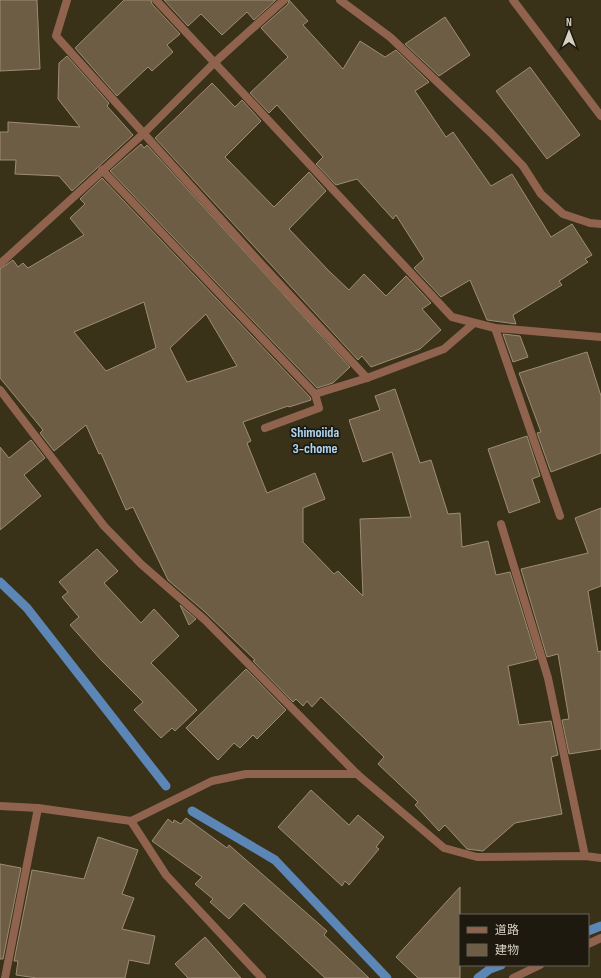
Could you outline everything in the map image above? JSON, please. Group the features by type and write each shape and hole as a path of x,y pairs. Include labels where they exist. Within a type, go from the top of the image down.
{"street":[{"path":"67,0 56,36 263,266 367,378"},
{"path":"156,0 452,317 495,328 601,337"},
{"path":"0,264 144,133 214,63 284,0"},
{"path":"340,0 390,37 491,133 523,166 541,194 563,214 590,223 601,224"},
{"path":"513,0 601,116"},
{"path":"102,170 315,394 319,408 265,428"},
{"path":"315,394 367,378 444,349 474,323"},
{"path":"495,328 560,516"},
{"path":"0,390 104,526 141,564 205,620 357,774 444,848 476,857 585,856 601,858"},
{"path":"501,524 548,678 585,856"},
{"path":"0,806 38,808 131,821 212,781 246,774 357,774"},
{"path":"6,978 38,808"},
{"path":"131,821 166,875 262,978"},
{"path":"589,944 601,938"},
{"path":"512,978 538,966"}],"building":[{"path":"0,0 37,0 40,69 0,71"},
{"path":"124,0 151,0 152,4 180,34 167,45 173,52 152,71 148,67 117,96 75,48"},
{"path":"164,0 276,0 254,20 247,12 222,35 201,14 188,26"},
{"path":"289,0 308,21 303,25 343,69 360,41 385,57 396,50 429,82 415,91 446,137 453,132 491,186 512,174 551,237 572,224 592,255 585,259 588,262 559,281 562,285 513,315 516,324 487,320 470,280 441,297 414,268 424,259 396,215 393,219 357,179 336,185 316,164 323,157 277,105 269,113 250,93 288,57 261,28 288,4"},
{"path":"445,17 470,55 439,76 405,44"},
{"path":"67,56 109,103 107,106 133,135 72,191 59,176 15,174 16,160 0,160 0,132 8,132 8,122 80,127 58,99 59,63"},
{"path":"530,67 580,135 547,159 496,91"},
{"path":"212,83 235,107 242,100 261,121 225,157 274,207 309,172 326,191 289,229 329,271 349,290 364,274 386,296 406,276 431,303 422,309 441,330 420,349 371,367 362,356 358,360 155,138"},
{"path":"141,144 144,148 147,145 350,367 333,383 317,388 110,171"},
{"path":"102,178 310,397 311,400 289,407 288,406 243,422 251,441 247,443 267,493 315,473 325,499 303,508 303,542 334,574 338,571 363,596 360,519 411,517 392,452 363,462 349,420 380,410 375,396 395,389 420,463 431,460 448,514 460,513 462,547 488,541 496,575 510,572 537,659 508,666 519,725 551,721 558,755 551,757 562,814 515,823 483,851 467,849 445,825 439,831 415,805 418,802 378,764 384,757 321,697 312,707 307,701 303,706 296,699 293,702 253,661 255,660 204,611 168,580 133,507 126,510 101,453 99,454 86,425 54,451 40,433 43,430 0,378 0,269 13,260 18,267 23,263 28,268 84,235 70,218 85,204 80,199","holes":["144,302 156,348 106,371 74,332","206,314 237,366 187,382 170,348"]},
{"path":"503,334 520,336 528,357 513,362"},
{"path":"587,352 601,396 601,453 551,472 537,433 541,432 519,373"},
{"path":"527,436 540,476 532,479 540,502 509,513 488,449"},
{"path":"31,440 45,458 24,475 41,496 0,530 0,447 9,458"},
{"path":"601,508 601,586 588,591 598,652 601,651 601,749 569,754 562,720 569,719 558,654 547,657 521,569 588,553 575,518"},
{"path":"97,549 118,571 104,583 141,623 154,609 179,636 151,663 197,710 175,731 172,728 161,738 134,710 143,702 102,661 70,625 79,617 62,597 68,592 59,582"},
{"path":"180,605 196,619 189,625"},
{"path":"246,669 286,710 257,739 253,735 240,748 234,743 218,760 186,728"},
{"path":"311,790 349,825 358,815 384,837 376,847 379,849 349,885 345,881 342,886 278,827"},
{"path":"186,818 227,848 229,845 327,931 324,935 369,978 325,978 244,903 229,919 210,902 213,899 195,884 202,877 152,841 168,819 173,823 174,820 181,824"},
{"path":"98,837 138,850 122,894 134,898 122,929 155,936 149,964 129,960 125,978 37,978 16,975 18,961 14,961 32,870 84,879"},
{"path":"0,864 21,868 3,959 0,959"},
{"path":"460,887 460,978 418,978 396,957"},
{"path":"205,937 241,978 188,978 175,964"}],"waterway":[{"path":"0,582 27,608 166,786"},
{"path":"192,811 275,860 387,978"},
{"path":"589,931 601,926"},
{"path":"478,978 490,969 498,966"}],"district":[{"name":"Shimoiida 3-chome","path":"315,440"}]}
